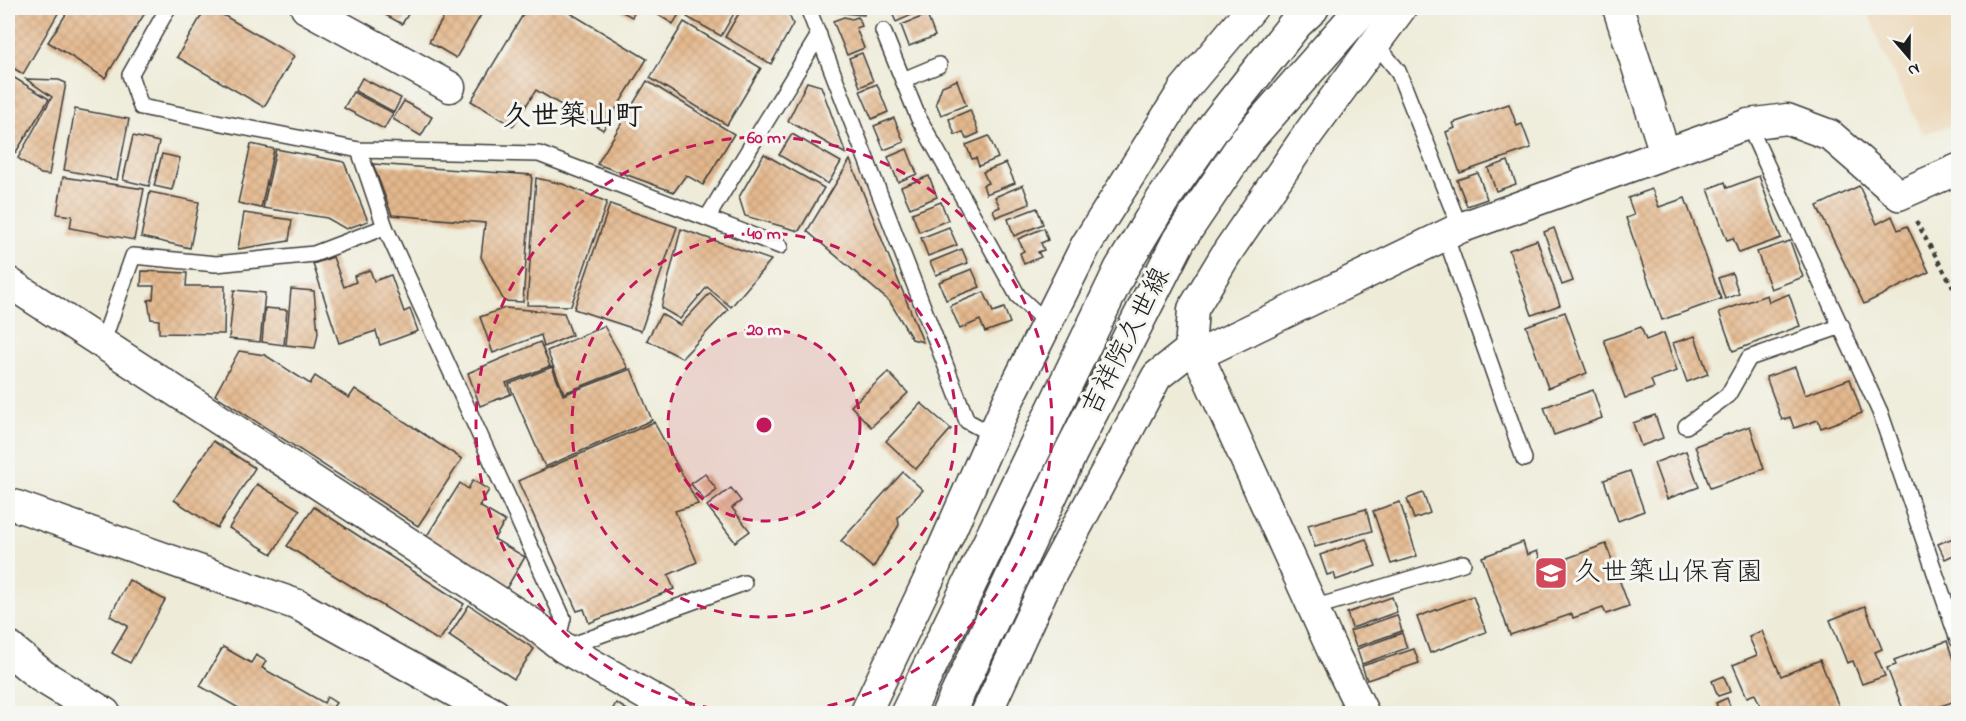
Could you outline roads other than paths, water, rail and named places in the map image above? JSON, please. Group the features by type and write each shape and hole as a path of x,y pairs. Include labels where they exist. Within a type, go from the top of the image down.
{"street":[{"path":"306,8 450,87"},
{"path":"866,714 946,543 993,435 1086,245 1184,89 1252,8"},
{"name":"吉祥院久世線","path":"907,714 1121,268 1162,201 1216,124 1296,22 1312,8"},
{"name":"吉祥院久世線","path":"948,714 1071,452 1179,240 1246,141 1363,8"},
{"path":"1364,714 1194,353 1193,309 1227,251 1308,134 1401,8"},
{"path":"1618,8 1665,153"},
{"path":"986,714 1042,592 1158,376 1194,353 1452,231 1748,123 1787,119 1830,135 1899,195 1959,169"},
{"path":"8,282 533,624 561,645 679,714"},
{"path":"8,503 298,605 495,714"},
{"path":"8,648 42,676 104,714"}],"lane":[{"path":"168,8 130,75 141,107 359,150 539,154 780,246"},
{"path":"807,8 967,422 993,435"},
{"path":"883,31 918,117 1017,296 1047,323"},
{"path":"707,218 819,35"},
{"path":"1376,44 1398,71 1452,231 1524,459"},
{"path":"903,80 939,65"},
{"path":"1748,123 1880,412 1959,640"},
{"path":"359,150 385,227 563,618 561,645 744,583"},
{"path":"102,344 133,256 216,264 314,254 385,227"},
{"path":"1686,426 1728,395 1749,358 1842,326"},
{"path":"1313,608 1463,563"}],"place":[{"name":"久世築山保育園","path":"1551,573"}],"district":[{"name":"久世築山町","path":"573,117"}]}
